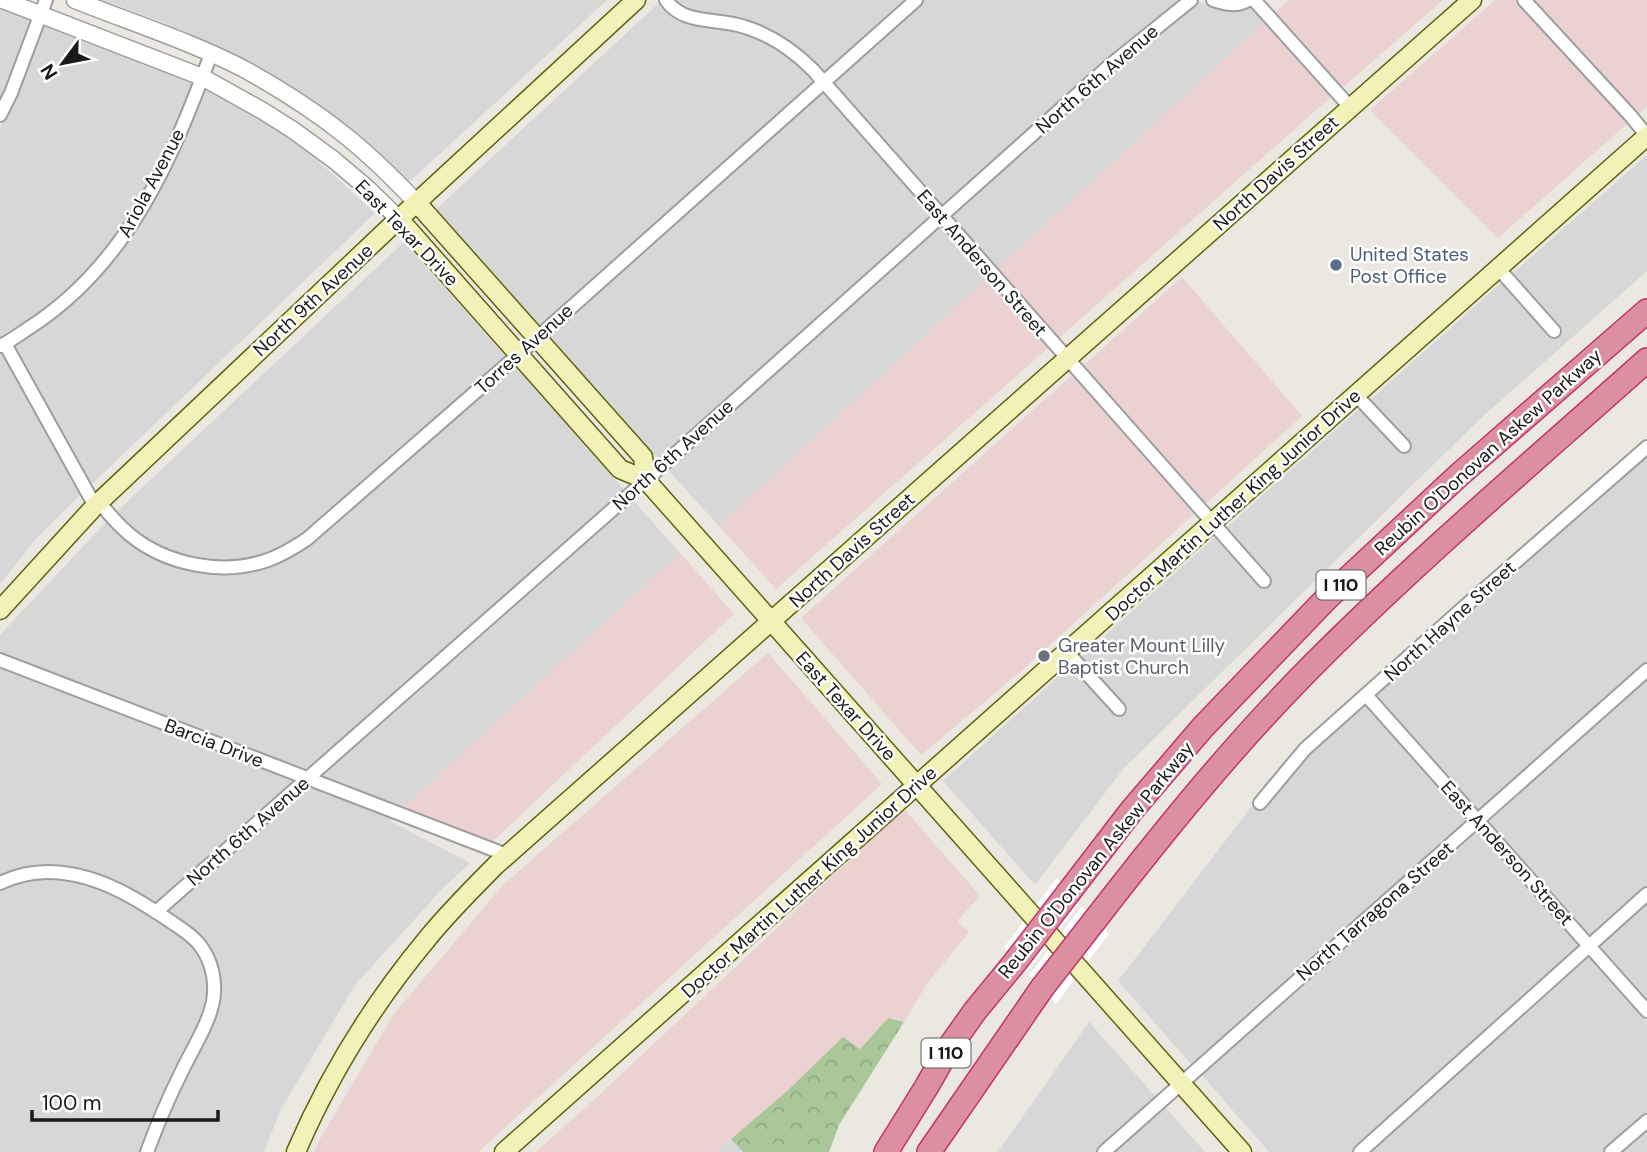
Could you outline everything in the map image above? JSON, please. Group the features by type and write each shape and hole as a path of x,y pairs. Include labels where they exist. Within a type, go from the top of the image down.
{"highway":[{"name":"Reubin O'Donovan Askew Parkway","path":"886,1152 948,1049 975,1011 1132,810 1194,737 1318,607 1449,483 1647,311"},
{"name":"Reubin O'Donovan Askew Parkway","path":"929,1152 1042,988 1174,820 1228,757 1313,666 1388,592 1456,528 1647,360"},
{"path":"937,1152 966,1097"}],"main road":[{"name":"North 9th Avenue","path":"0,610 97,504 636,0"},
{"name":"North Davis Street","path":"296,1152 341,1062 388,989 460,901 506,855 1472,0"},
{"name":"Doctor Martin Luther King Junior Drive","path":"504,1152 1647,136"},
{"name":"East Texar Drive","path":"417,203 643,457 646,480"},
{"name":"East Texar Drive","path":"399,219 620,469 646,480 1242,1152"}],"street":[{"name":"East Texar Drive","path":"3,0 43,7 202,77 293,130 334,160 399,219"},
{"name":"East Texar Drive","path":"75,0 211,54 278,88 349,138 417,203"},
{"name":"East Anderson Street","path":"666,0 679,14 742,26 784,45 802,59 1264,581"},
{"name":"Torres Avenue","path":"3,345 97,504 130,535 168,557 191,564 212,567 248,565 268,560 288,552 307,539 916,0"},
{"name":"North 6th Avenue","path":"156,912 646,480 1108,67 1191,0"},
{"path":"1213,0 1235,5 1254,1 1350,107"},
{"path":"1524,0 1647,136"},
{"path":"0,115 43,7"},
{"name":"Ariola Avenue","path":"3,345 69,299 120,242 161,174 211,54"},
{"path":"1498,268 1554,331"},
{"path":"1356,396 1404,446"},
{"name":"North Hayne Street","path":"1260,803 1306,749 1647,447"},
{"path":"1067,652 1119,709"},
{"name":"Barcia Drive","path":"0,660 506,855"},
{"name":"North Tarragona Street","path":"1104,1152 1647,670"},
{"name":"East Anderson Street","path":"1366,695 1647,1011"},
{"path":"0,883 27,874 48,872 83,877 132,897 189,933 199,944 211,968 214,982 211,1011 180,1074 147,1152"},
{"path":"1360,1152 1647,894"},
{"path":"1611,1152 1647,1121"}],"shaded area":[{"path":"103,0 607,0 408,183 203,43 162,22"},
{"path":"675,0 906,0 825,73 788,39 765,27 722,14 692,12"},
{"path":"925,0 1181,0 1104,62 943,207 833,82"},
{"path":"1289,0 1443,0 1342,88 1275,13"},
{"path":"1495,0 1514,0 1628,123 1498,238 1370,110"},
{"path":"1534,0 1647,0 1647,106 1639,114"},
{"path":"1199,2 1233,11 1250,6 1264,23 997,269 951,216 1112,71"},
{"path":"659,3 674,19 686,24 718,27 758,39 779,50 814,82 540,327 434,211"},
{"path":"0,6 31,18 0,100"},
{"path":"43,23 194,81 155,172 115,239 95,264 64,294 0,339 0,128 17,95"},
{"path":"1264,23 1331,97 1059,338 997,269"},
{"path":"206,87 305,149 375,213 91,485 14,345 73,303 126,245 167,176"},
{"path":"823,92 932,216 659,460 548,337"},
{"path":"1647,155 1647,271 1480,419 1124,768 1035,885 943,781 1070,666 1117,718 1128,710 1081,657 1215,537 1263,590 1273,581 1226,528 1359,409 1402,455 1413,447 1370,400 1502,282 1552,340 1563,331 1513,273"},
{"path":"940,226 987,278 719,526 667,469"},
{"path":"404,242 506,357 303,534 267,554 231,561 193,557 171,551 135,530 116,512"},
{"path":"1182,277 1302,416 1205,504 1083,366"},
{"path":"987,278 1048,348 776,589 719,526"},
{"path":"0,353 80,495 35,540 0,584"},
{"path":"515,366 624,490 307,771 0,653 0,635 106,522 142,552 164,563 188,570 230,573 249,572 270,566 312,544"},
{"path":"1072,375 1194,514 1019,673 921,755 801,618"},
{"path":"1647,455 1647,662 1479,811 1376,695"},
{"path":"633,500 680,553 403,808 320,776"},
{"path":"680,553 734,614 492,842 403,808"},
{"path":"768,653 882,784 478,1152 314,1152 394,1014 503,885"},
{"path":"0,667 295,782 156,903 111,879 66,866 28,868 0,876"},
{"path":"1647,679 1647,885 1590,936 1488,820"},
{"path":"1365,705 1469,820 1192,1065 1118,981 1252,806 1261,811 1310,753"},
{"path":"308,787 391,818 390,821 470,863 443,888 355,985 281,1109 264,1152 154,1152 186,1076 217,1013 221,998 221,980 213,953 194,929 167,910"},
{"path":"904,809 980,896 957,921 969,932 926,985 904,1022 888,1018 859,1049 843,1038 786,1092 715,1152 536,1152 596,1098"},
{"path":"1477,829 1580,945 1350,1152 1269,1152 1201,1074"},
{"path":"47,878 80,883 128,903 184,939 193,948 205,970 207,997 204,1010 173,1073 140,1152 0,1152 0,890 28,880"},
{"path":"1647,902 1647,1000 1599,945"},
{"path":"1588,955 1647,1022 1647,1112 1602,1152 1369,1152"},
{"path":"1089,1022 1156,1097 1095,1152 998,1152"},
{"path":"1164,1106 1205,1152 1113,1152"},
{"path":"1647,1129 1647,1152 1621,1152"},
{"path":"731,1139 743,1152 715,1152"}],"green space":[{"path":"888,1018 904,1022 839,1125 829,1152 743,1152 731,1139 786,1092 843,1037 860,1049"}],"pier":[{"path":"1057,878 1080,903 1027,972 1004,947"},
{"path":"1082,906 1109,934 1056,1004 1029,975"}],"place":[{"name":"United States Post Office","path":"1336,265"},
{"name":"Greater Mount Lilly Baptist Church","path":"1044,656"}]}
